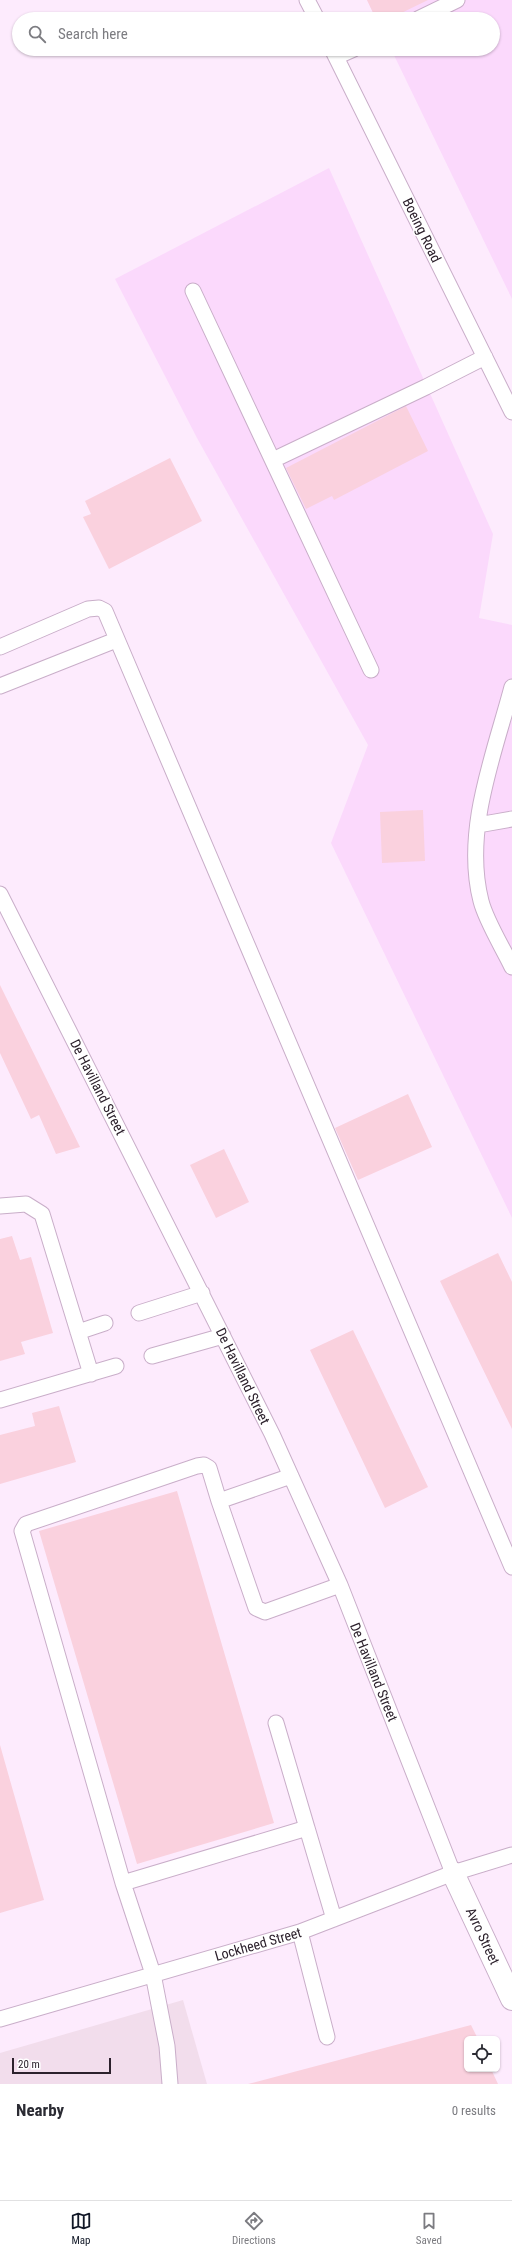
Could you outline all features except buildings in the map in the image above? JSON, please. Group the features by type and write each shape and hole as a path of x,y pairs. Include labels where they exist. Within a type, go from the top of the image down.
{"street":[{"name":"Avro Street","path":"454,1873 512,1999"}],"lane":[{"path":"307,0 313,12"},
{"path":"433,12 458,0"},
{"name":"Boeing Road","path":"335,56 511,407"},
{"path":"193,291 370,670"},
{"path":"273,460 426,387 485,356"},
{"path":"0,647 80,612 96,608 105,612 512,1567"},
{"path":"0,686 116,640"},
{"path":"512,687 484,792 478,824 476,876 481,903 512,967"},
{"path":"478,824 512,819"},
{"name":"De Havilland Street","path":"0,894 202,1293 291,1476 340,1586 454,1873"},
{"path":"0,1206 26,1204 42,1214 91,1374"},
{"path":"139,1313 202,1293"},
{"path":"78,1332 104,1323"},
{"path":"152,1356 223,1336"},
{"path":"0,1400 116,1366"},
{"path":"170,2084 167,2046 153,1974 123,1883 22,1531 26,1524 204,1465 209,1468 256,1608 265,1612 340,1586"},
{"path":"219,1501 291,1476"},
{"path":"276,1723 334,1919"},
{"path":"123,1883 307,1828"},
{"name":"Lockheed Street","path":"0,2019 300,1932 454,1873 512,1855"},
{"path":"300,1932 327,2037"},
{"path":"158,2084 168,2065"}],"shaded area":[{"path":"367,0 512,0 512,299 394,56 500,56 500,12 373,12"},
{"path":"329,168 493,534 479,618 512,625 512,1218 331,843 368,745 197,438 115,279"},
{"path":"183,2000 207,2084 0,2084 0,2053"}]}
